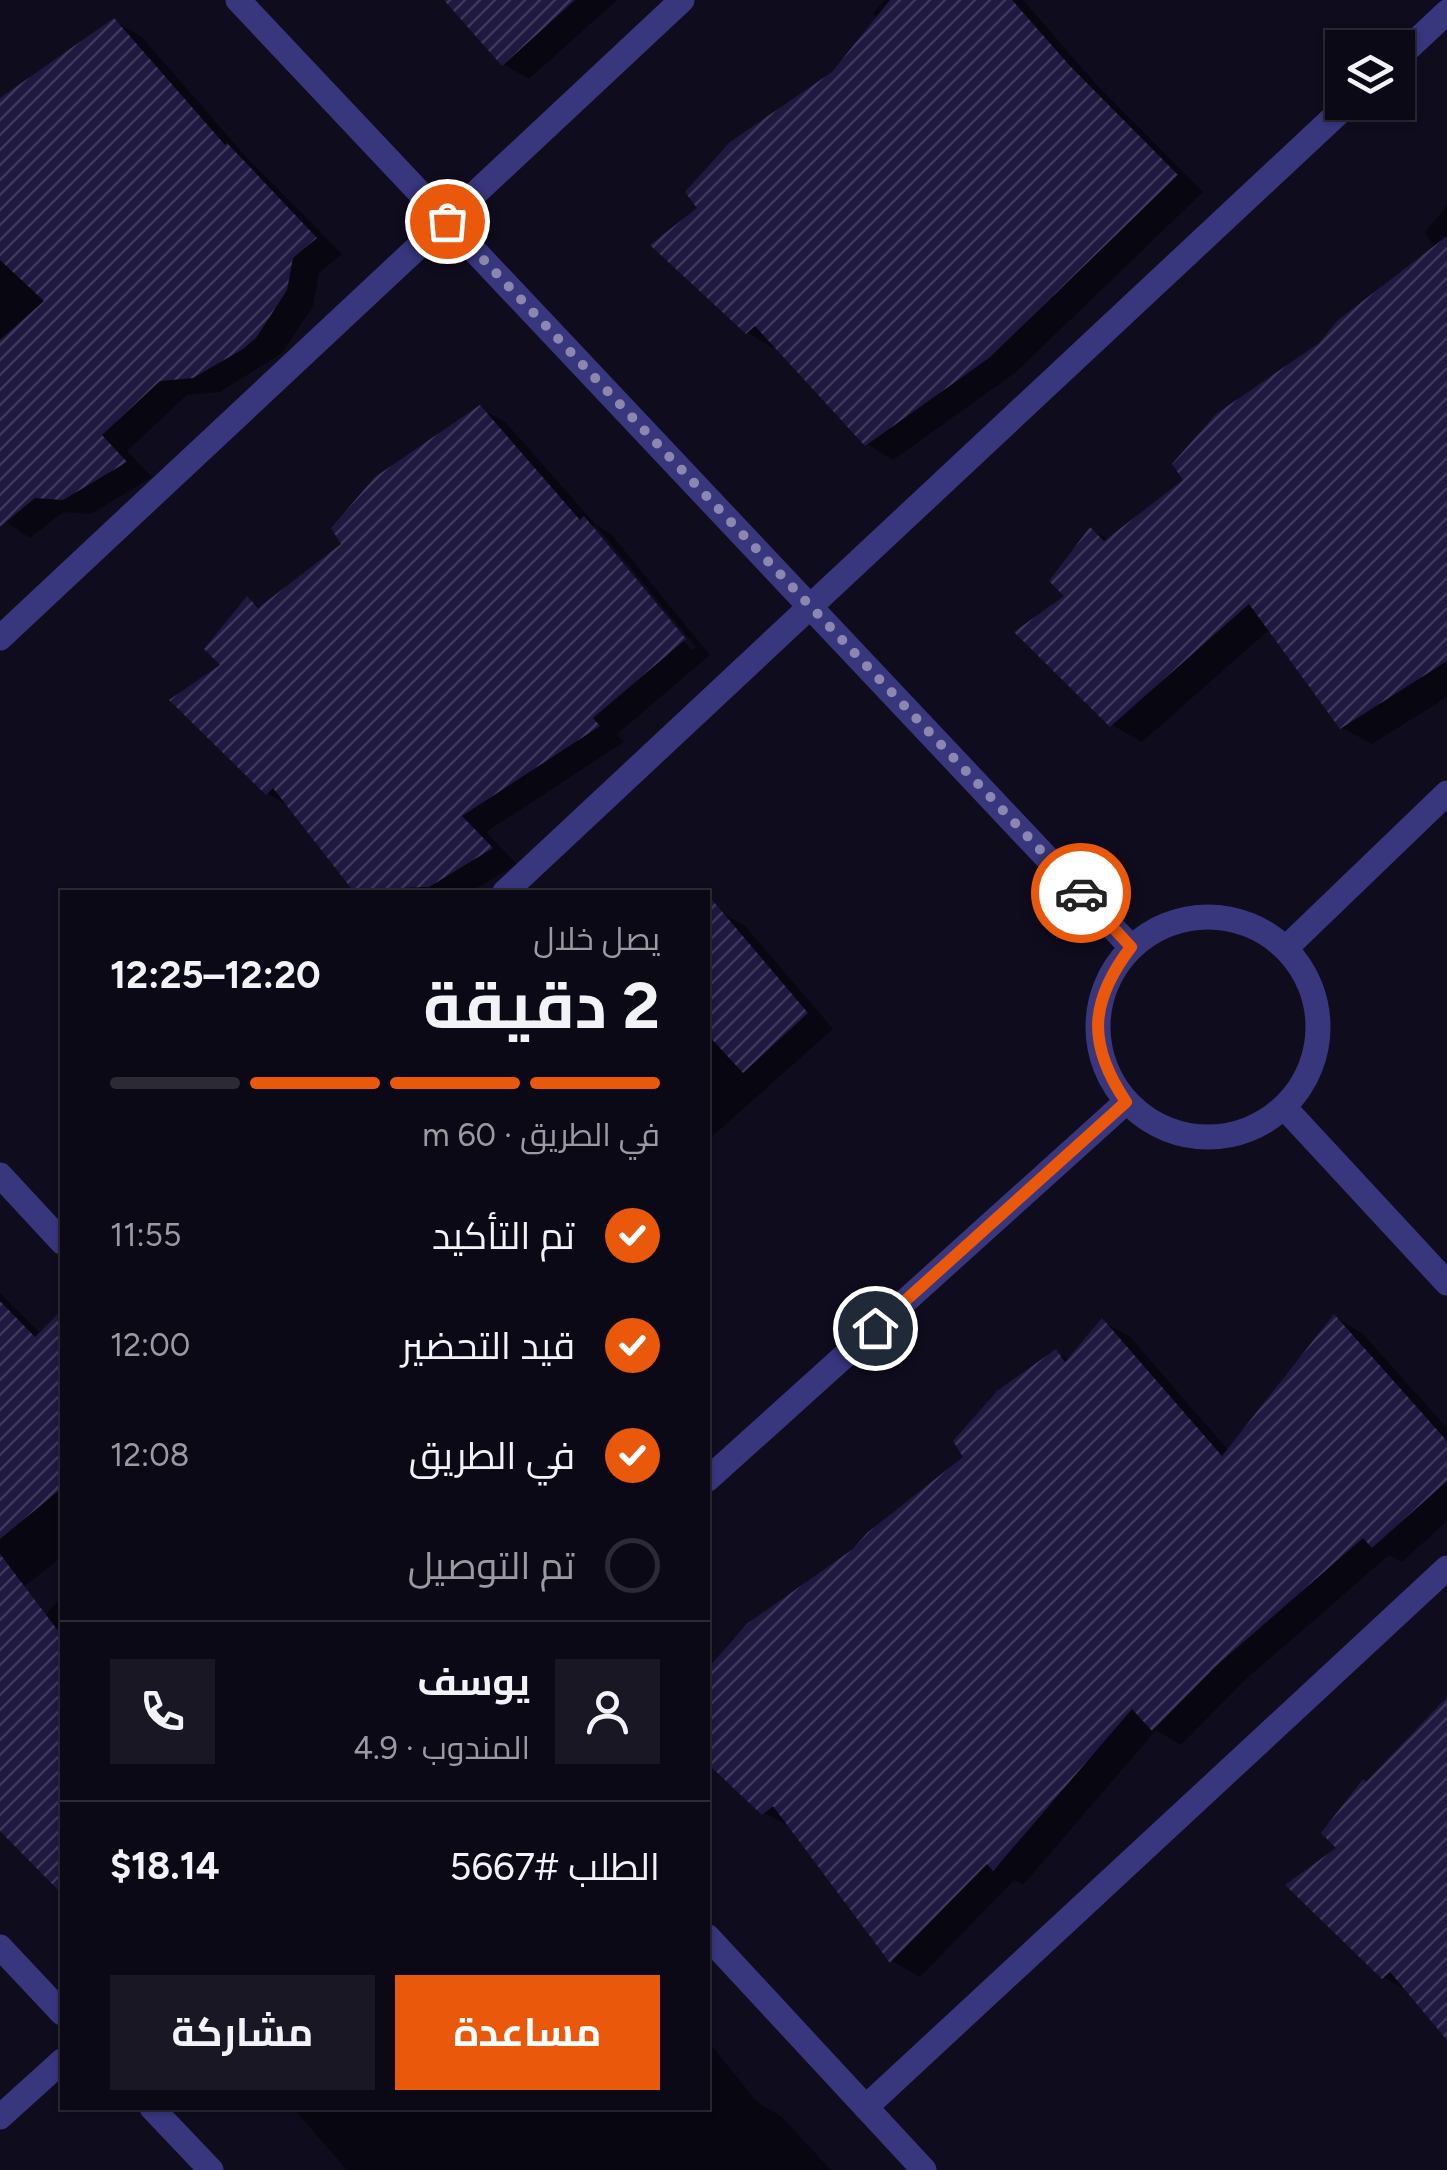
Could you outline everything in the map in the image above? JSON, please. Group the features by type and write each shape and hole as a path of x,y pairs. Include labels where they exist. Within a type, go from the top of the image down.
{"street":[{"path":"238,0 1131,947"},
{"path":"0,638 682,0"},
{"path":"1415,42 1447,12"},
{"path":"507,890 1331,120"},
{"path":"1286,948 1447,793"},
{"path":"1192,918 1226,918 1259,928 1286,948 1308,977 1318,1011 1318,1046 1306,1079 1284,1107 1255,1127 1222,1137 1186,1135 1153,1124 1126,1102 1106,1073 1097,1040 1099,1006 1111,974 1131,947 1160,928 1192,918"},
{"path":"710,1476 1126,1102"},
{"path":"1284,1107 1447,1283"},
{"path":"0,1175 60,1240"},
{"path":"866,2107 1447,1568"},
{"path":"710,1939 924,2170"},
{"path":"0,1947 60,2011"},
{"path":"0,2117 60,2062"},
{"path":"154,2110 211,2170"}],"building":[{"path":"444,0 575,0 502,66"},
{"path":"890,0 1012,0 1070,66 1178,175 989,358 865,446 755,326 746,334 650,245 697,208 685,192 730,142 832,72"},
{"path":"114,18 225,145 317,238 293,258 287,290 256,338 193,378 160,381 102,435 127,462 63,500 35,498 0,527 0,340 44,301 0,260 0,98"},
{"path":"1447,236 1447,661 1340,729 1249,604 1110,727 1014,632 1064,596 1049,581 1090,527 1104,541 1183,480 1172,464 1216,414 1319,343 1337,321"},
{"path":"480,405 580,520 584,516 686,639 593,718 600,726 462,816 493,848 429,887 352,890 273,788 266,795 169,700 220,665 204,649 247,596 258,608 341,544 331,528 375,477"},
{"path":"710,897 808,1013 743,1073 710,1037"},
{"path":"0,1301 35,1337 60,1312 60,1490 0,1539"},
{"path":"1334,1314 1447,1441 1447,1481 1372,1548 1363,1538 1216,1666 1152,1731 1132,1709 993,1871 987,1864 890,1963 773,1806 762,1815 710,1766 710,1666 748,1623 853,1549 867,1533 963,1457 953,1441 997,1391 1056,1349 1065,1362 1102,1318 1222,1456"},
{"path":"0,1554 60,1633 60,1892 0,1831"},
{"path":"1447,1697 1447,2040 1390,1972 1382,1979 1285,1885 1336,1848 1321,1833 1363,1779 1366,1782"}],"way so far":[{"path":"447,221 1081,893"}],"route":[{"path":"875,1328 1126,1102 1106,1073 1097,1040 1099,1006 1111,974 1131,947 1081,893"}]}
